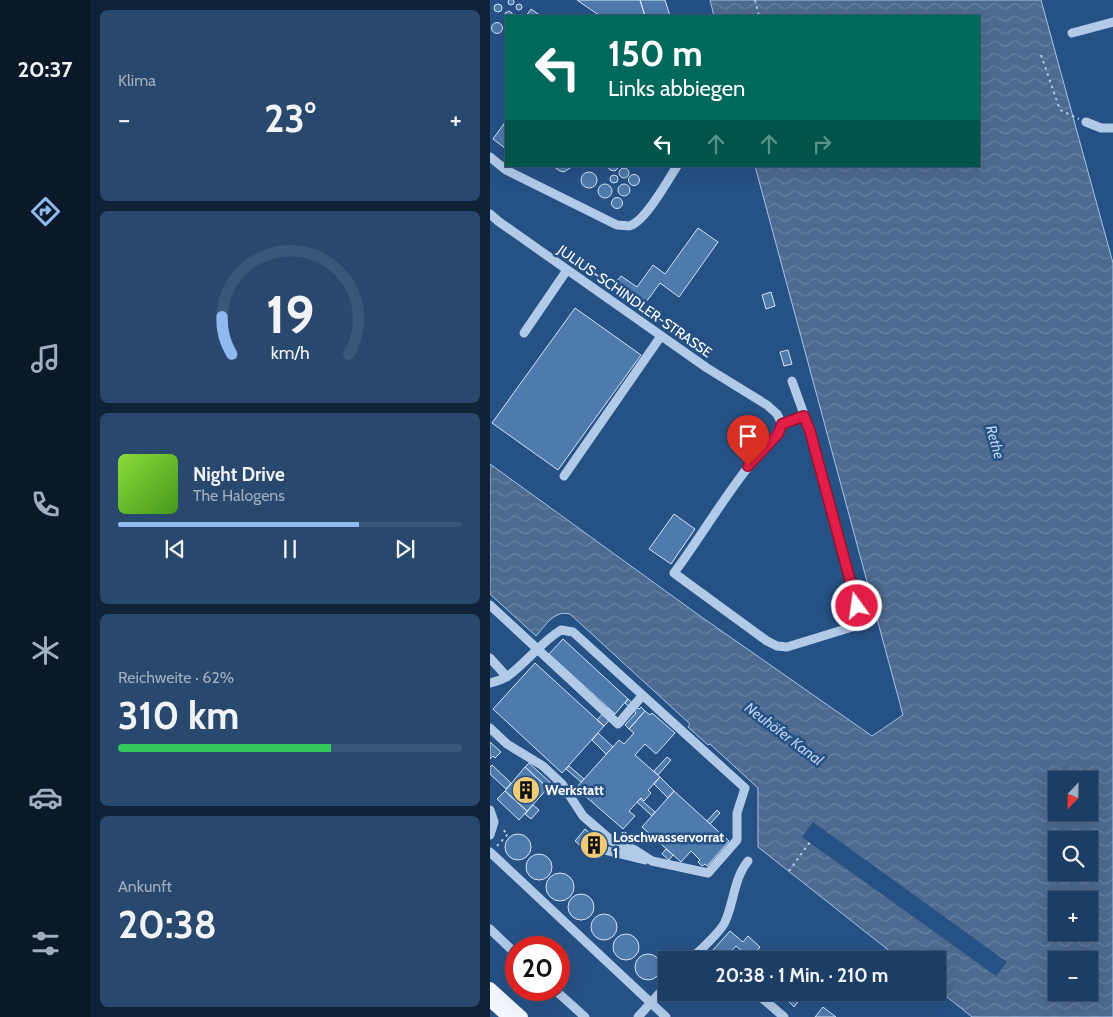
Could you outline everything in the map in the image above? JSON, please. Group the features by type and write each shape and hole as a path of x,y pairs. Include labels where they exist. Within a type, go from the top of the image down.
{"main road":[{"path":"490,988 522,1017"},
{"path":"490,1001 508,1017"}],"street":[{"path":"1072,33 1113,22"},
{"path":"1086,122 1101,128 1113,128"},
{"path":"490,158 506,170 566,200 617,225 628,226 643,216 676,167"},
{"name":"JULIUS-SCHINDLER-STRASSE","path":"490,214 661,336 768,405 777,414 782,424"},
{"path":"524,333 567,270"},
{"path":"564,476 661,336"},
{"path":"792,381 810,431 862,624 787,647 777,646 767,641 674,573 748,466 778,434 782,424 804,416"},
{"path":"490,605 618,724 642,696"},
{"path":"498,680 538,650 552,635 561,630 573,632 745,788 737,813 737,840 708,872 604,850"},
{"path":"490,658 498,680"},
{"path":"490,672 498,680"},
{"path":"490,728 507,744 543,766 562,784 583,816 612,841 635,850 652,861"},
{"path":"490,810 494,817 494,822 490,835"},
{"path":"490,852 666,1017"},
{"path":"698,951 724,924 742,868 748,861"},
{"path":"490,930 505,944"},
{"path":"638,1017 658,994"},
{"path":"567,1001 584,1017"},
{"path":"765,1001 784,1017"}],"path":[{"path":"755,0 759,15"},
{"path":"1042,55 1060,110 1086,122"},
{"path":"789,871 810,842"}],"water":[{"path":"710,0 1041,0 1113,263 1113,1017 972,1017 946,996 946,951 890,951 758,847 758,788 710,744 708,745 688,727 690,724 570,614 564,613 555,616 536,636 490,594 490,464 700,616 872,736 903,715 755,167 980,167 980,15 714,15"}],"pier":[{"path":"813,822 1007,962 996,976 802,837"}],"building":[{"path":"511,-1 514,2 511,5 508,2"},
{"path":"577,0 640,0 645,15 599,15"},
{"path":"640,0 665,0 670,15 645,15"},
{"path":"498,4 502,8 498,12 494,8"},
{"path":"519,4 522,7 519,10 516,7"},
{"path":"531,9 540,15 527,15"},
{"path":"509,11 512,15 505,15 505,13"},
{"path":"497,22 503,28 497,34 491,28"},
{"path":"505,122 505,148 493,139"},
{"path":"554,167 572,167 564,172"},
{"path":"608,167 619,167 615,171 610,170"},
{"path":"624,168 629,173 624,178 619,173"},
{"path":"589,172 597,180 589,188 581,180"},
{"path":"614,175 618,179 614,183 610,179"},
{"path":"632,175 636,175 639,180 638,184 632,185 629,182 629,178"},
{"path":"602,184 608,184 612,191 608,198 602,198 598,194 598,188"},
{"path":"622,184 626,184 630,190 626,196 622,196 618,192 618,188"},
{"path":"617,197 623,203 617,209 611,203"},
{"path":"698,228 718,242 679,297 660,283 641,309 612,288 621,276 637,287 653,265 665,274"},
{"path":"771,292 775,306 766,309 762,295"},
{"path":"575,308 641,355 558,470 492,423"},
{"path":"788,350 792,364 784,366 780,352"},
{"path":"674,514 695,529 671,564 649,549"},
{"path":"563,639 628,699 615,714 549,654"},
{"path":"535,663 604,726 562,773 493,709"},
{"path":"628,699 639,709 641,707 645,711 629,729 625,725 636,713 625,703"},
{"path":"608,708 615,714 604,726 597,720"},
{"path":"645,711 650,715 652,713 675,733 656,754 645,744 635,755 660,777 648,790 651,793 644,801 641,798 629,811 635,816 623,829 576,788 619,740 624,744 634,733 629,729"},
{"path":"598,733 613,747 606,754 592,740"},
{"path":"490,742 501,752 495,758 493,756 490,759"},
{"path":"667,757 671,760 658,775 654,771"},
{"path":"529,763 552,784 548,788 525,767"},
{"path":"492,765 511,783 506,789 490,774 490,767"},
{"path":"569,766 584,779 581,782 566,769"},
{"name":"Werkstatt","path":"525,767 548,788 527,811 505,791"},
{"path":"660,777 674,791 668,798 654,784"},
{"path":"505,791 527,811 519,820 497,799"},
{"path":"674,791 729,841 707,866 705,864 702,866 698,862 700,860 691,851 681,862 642,827"},
{"path":"640,799 655,812 652,816 637,802"},
{"path":"533,805 539,810 531,819 525,814"},
{"path":"717,810 720,813 710,824 707,821"},
{"path":"585,829 592,835 582,847 575,841"},
{"path":"518,834 528,837 531,847 528,857 518,860 508,857 505,847 508,837"},
{"name":"Löschwasservorrat 1","path":"594,840 600,846 594,852 588,846"},
{"path":"666,849 673,855 669,860 662,854"},
{"path":"539,854 548,858 552,867 548,876 539,880 530,876 526,867 530,858"},
{"path":"560,873 570,877 574,887 570,897 560,901 550,897 546,887 550,877"},
{"path":"581,894 590,898 594,907 590,916 581,920 572,916 568,907 572,898"},
{"path":"604,914 613,918 617,927 613,936 604,940 595,936 591,927 595,918"},
{"path":"730,931 743,942 748,936 760,947 757,951 742,951 736,946 731,951 712,951"},
{"path":"626,934 635,938 639,947 635,956 626,960 617,956 613,947 617,938"},
{"path":"648,954 657,958 657,976 648,980 639,976 635,967 639,958"},
{"path":"790,1001 799,1001 794,1007"},
{"path":"823,1007 836,1017 815,1017"}],"place":[{"name":"Werkstatt","path":"526,790"},
{"name":"Löschwasservorrat 1","path":"594,845"}],"route":[{"path":"748,466 778,434 782,424 804,416 810,431 857,606"}],"water label":[{"name":"Rethe","path":"995,442"},
{"name":"Neuhöfer Kanal","path":"784,734"}]}
